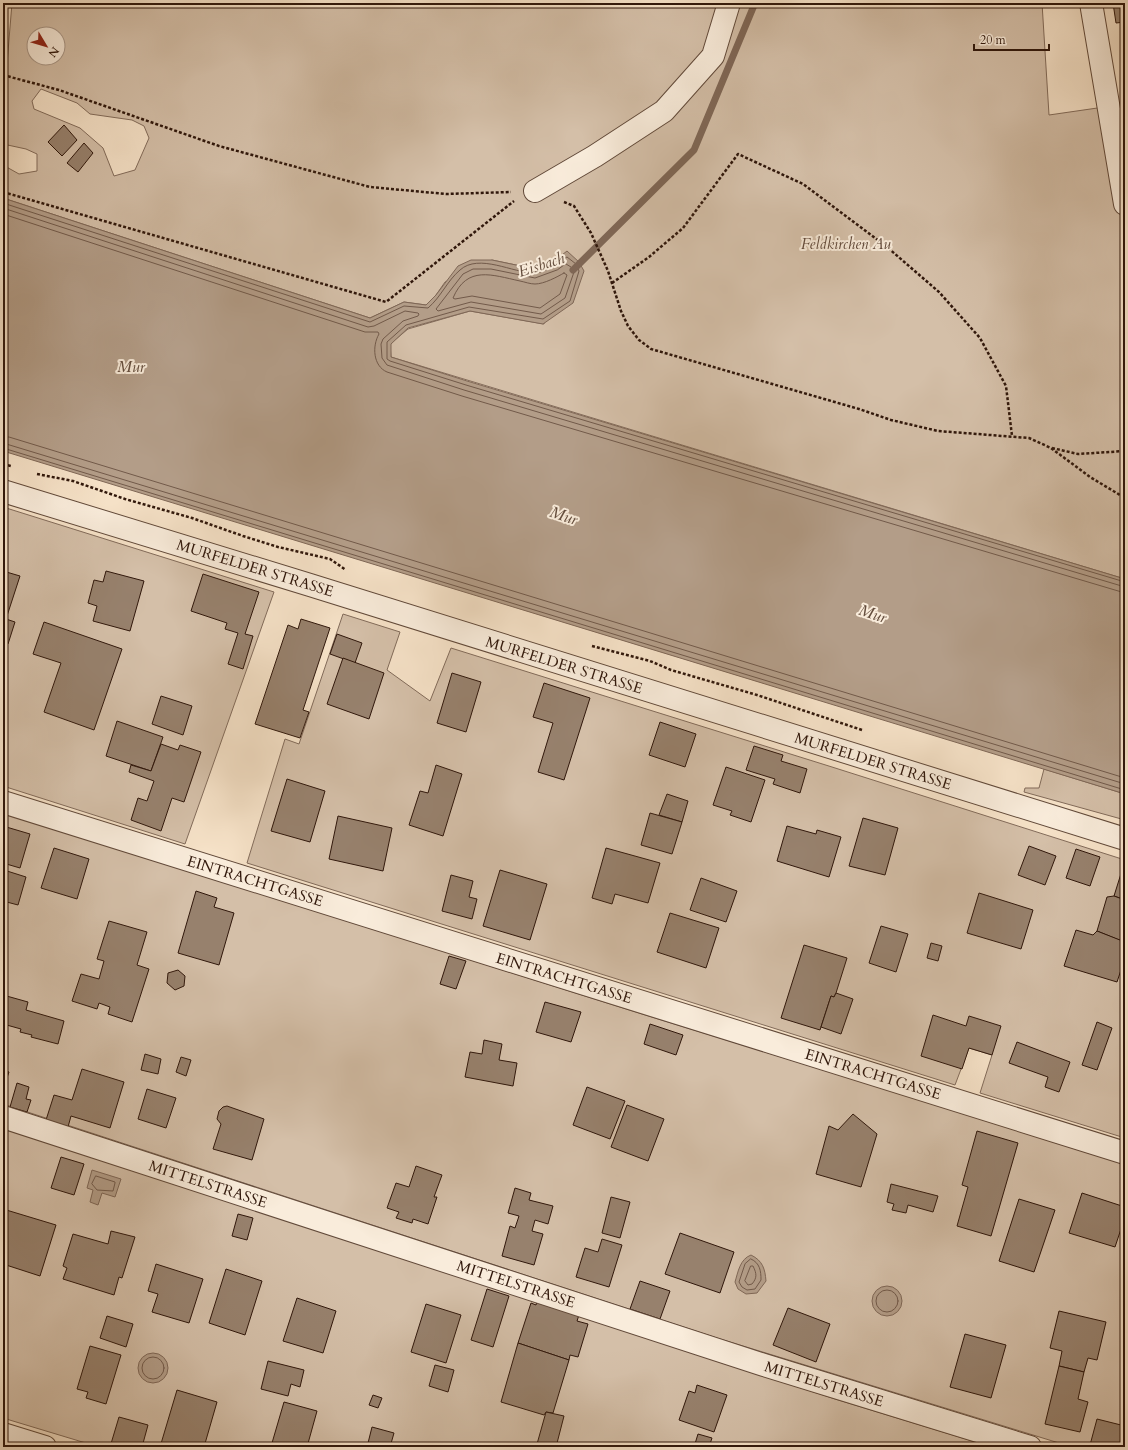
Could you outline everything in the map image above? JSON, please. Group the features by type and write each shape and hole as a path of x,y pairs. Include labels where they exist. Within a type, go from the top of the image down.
{"street":[{"path":"531,191 595,156 664,111 713,56 729,3"},
{"path":"1091,3 1125,204"},
{"name":"MURFELDER STRASSE","path":"3,491 1125,839"},
{"name":"EINTRACHTGASSE","path":"3,802 1125,1153"},
{"name":"MITTELSTRASSE","path":"3,1117 764,1365 1030,1447"},
{"path":"3,1434 45,1447"}],"path":[{"path":"3,75 59,90 219,146 370,187 446,194 531,191 574,206 591,233 608,271 628,326 639,340 651,349 852,407 891,420 938,432 1029,438 1051,448 1078,454 1125,451"},
{"path":"612,283 649,257 683,228 738,154 803,184 887,247 939,292 980,338 1006,386 1012,436"},
{"path":"3,192 386,302 531,191"},
{"path":"1051,448 1090,477 1125,498"}],"green space":[{"name":"Feldkirchen Au","path":"12,3 1042,3 1049,115 1125,104 1125,579 391,357 390,344 408,329 470,311 544,324 553,262 535,269 492,260 445,282 436,295 426,305 404,302 370,318 3,198 3,165 19,174 37,171 37,154 26,149 3,144 3,63 7,64","holes":["41,89 77,103 90,114 132,120 144,126 149,138 135,170 114,176 103,148 80,128 34,109 32,101"]},
{"path":"3,507 274,592 185,844 3,786"},
{"path":"343,614 400,632 387,670 430,701 451,648 1125,860 1125,1138 980,1093 992,1055 969,1048 955,1085 247,863 285,739 299,744"},
{"path":"1044,769 1125,794 1125,820 1024,792 1025,788 1039,788"},
{"path":"3,812 642,1014 1125,1163 1125,1447 1072,1447 717,1338 3,1104"},
{"path":"3,1127 835,1399 992,1447 99,1447 3,1418"}],"water":[{"name":"Mur","path":"3,198 370,318 404,302 426,305 436,295 458,266 471,260 492,260 535,269 553,262 567,251 579,262 584,271 573,303 543,324 470,311 408,328 391,344 391,357 1125,579 1125,794 3,451"},
{"path":"92,1170 121,1179 115,1197 102,1193 98,1205 90,1202 93,1190 87,1188"},
{"path":"751,1255 755,1257 763,1266 766,1281 757,1293 746,1294 738,1289 735,1282 738,1270 742,1263"},
{"path":"887,1286 893,1287 901,1295 901,1307 893,1315 887,1316 881,1315 873,1307 872,1301 873,1295 881,1287"},
{"path":"153,1353 159,1354 167,1362 167,1374 159,1382 153,1383 147,1382 139,1374 138,1368 139,1362 147,1354"}],"building":[{"path":"1113,3 1125,3 1125,22 1116,23"},
{"path":"64,125 77,140 62,156 48,142"},
{"path":"84,143 93,153 78,172 67,163"},
{"path":"3,571 20,576 6,619 15,622 8,644 3,643"},
{"path":"106,571 144,581 130,631 93,621 97,606 88,603 94,580 103,582"},
{"path":"203,574 259,592 245,634 253,636 243,669 228,664 238,633 225,629 227,623 191,611"},
{"path":"301,619 330,628 303,710 309,712 300,738 255,724 288,625 298,629"},
{"path":"44,622 122,649 94,730 44,712 61,663 33,654"},
{"path":"337,634 362,643 355,663 330,654"},
{"path":"343,658 384,673 369,719 327,704"},
{"path":"452,673 481,682 466,732 437,723"},
{"path":"544,683 590,698 564,780 538,772 553,723 533,717"},
{"path":"161,696 192,706 183,735 152,724"},
{"path":"117,721 163,737 151,771 106,756"},
{"path":"660,722 696,734 685,767 649,755"},
{"path":"161,744 178,750 180,745 201,752 184,802 172,798 161,831 131,820 138,798 147,801 154,781 129,772 131,765 151,771"},
{"path":"754,746 783,755 781,761 807,769 800,793 773,784 775,779 746,770"},
{"path":"436,765 462,774 443,836 409,825 420,791 428,793"},
{"path":"726,767 765,780 751,822 730,815 732,811 713,805"},
{"path":"287,779 325,791 310,842 271,831"},
{"path":"667,794 688,801 682,822 659,815"},
{"path":"650,813 682,822 672,854 641,845"},
{"path":"338,816 392,828 383,871 329,859"},
{"path":"863,818 898,828 885,875 849,866"},
{"path":"3,826 30,834 20,868 3,863"},
{"path":"787,826 816,834 817,830 841,837 829,877 777,861"},
{"path":"1029,846 1056,856 1045,885 1018,875"},
{"path":"54,848 89,859 77,899 41,888"},
{"path":"606,848 660,863 648,903 615,894 612,904 592,898"},
{"path":"1076,849 1100,857 1090,886 1066,878"},
{"path":"1125,864 1125,900 1114,896"},
{"path":"500,870 547,884 530,940 483,926"},
{"path":"7,871 26,877 18,905 3,901 3,883"},
{"path":"451,875 473,881 469,897 477,899 472,919 442,911"},
{"path":"701,878 737,891 726,922 690,910"},
{"path":"196,891 217,898 214,907 234,913 219,965 178,953"},
{"path":"979,893 1033,910 1021,949 967,933"},
{"path":"1114,896 1125,900 1124,942 1097,931 1107,897"},
{"path":"670,913 719,928 706,968 657,952"},
{"path":"109,921 147,932 137,965 149,969 132,1022 108,1014 110,1007 99,1003 97,1009 72,1001 81,974 99,979 104,961 97,959"},
{"path":"881,926 908,934 896,972 869,963"},
{"path":"1076,930 1093,935 1097,931 1125,942 1125,958 1117,982 1064,966"},
{"path":"931,943 942,946 938,961 927,958"},
{"path":"804,945 847,958 836,993 834,997 831,996 820,1030 781,1018"},
{"path":"449,956 466,961 456,989 440,984"},
{"path":"178,970 185,976 184,986 175,990 167,983 168,973"},
{"path":"836,993 853,999 841,1034 821,1027 831,996 834,997"},
{"path":"3,995 28,1002 26,1010 64,1021 58,1044 31,1037 32,1035 20,1032 21,1029 3,1024"},
{"path":"545,1002 581,1012 571,1042 536,1032"},
{"path":"933,1015 966,1026 969,1016 1001,1026 992,1055 969,1048 962,1069 921,1056"},
{"path":"1097,1022 1112,1028 1097,1070 1082,1065"},
{"path":"650,1024 683,1035 676,1055 644,1044"},
{"path":"484,1040 502,1044 499,1060 517,1063 513,1086 465,1077 470,1052 482,1054"},
{"path":"1017,1042 1070,1062 1059,1092 1045,1087 1048,1077 1009,1063"},
{"path":"145,1054 161,1059 158,1074 141,1070"},
{"path":"181,1057 191,1060 186,1076 176,1072"},
{"path":"82,1069 124,1082 110,1128 71,1116 68,1127 46,1120 54,1095 72,1100"},
{"path":"3,1070 9,1072 3,1089"},
{"path":"17,1083 29,1087 26,1099 31,1100 27,1112 10,1107"},
{"path":"587,1087 625,1101 610,1139 573,1125"},
{"path":"147,1089 176,1098 166,1128 138,1119"},
{"path":"627,1105 664,1119 648,1161 611,1147"},
{"path":"227,1106 264,1119 252,1160 213,1149 221,1124 217,1119 219,1111 223,1107"},
{"path":"853,1114 877,1134 861,1187 816,1174 829,1126 838,1130"},
{"path":"977,1131 1018,1143 991,1236 957,1226 968,1187 962,1185"},
{"path":"61,1157 84,1164 74,1195 51,1188"},
{"path":"416,1166 442,1175 434,1197 437,1197 428,1224 413,1219 412,1223 396,1218 399,1212 387,1208 396,1183 409,1187"},
{"path":"891,1184 938,1196 933,1212 908,1205 906,1213 892,1210 894,1204 887,1202"},
{"path":"515,1188 531,1193 529,1200 553,1206 548,1224 535,1220 532,1231 543,1234 534,1265 502,1256 510,1226 515,1228 519,1216 508,1213"},
{"path":"1082,1193 1125,1207 1125,1217 1115,1247 1069,1233"},
{"path":"611,1197 630,1202 620,1238 602,1233"},
{"path":"1019,1199 1055,1210 1034,1272 999,1261"},
{"path":"3,1209 56,1225 40,1276 3,1264"},
{"path":"238,1214 253,1218 247,1240 232,1236"},
{"path":"111,1231 135,1237 122,1278 119,1277 114,1295 63,1279 67,1268 63,1266 73,1234 108,1244"},
{"path":"680,1233 734,1252 720,1293 665,1274"},
{"path":"602,1239 622,1245 609,1287 576,1277 585,1248 598,1252"},
{"path":"156,1264 203,1279 189,1323 152,1312 158,1294 148,1291"},
{"path":"226,1269 262,1281 245,1335 209,1323"},
{"path":"640,1281 670,1291 660,1319 630,1309"},
{"path":"487,1289 509,1296 493,1347 471,1340"},
{"path":"297,1298 336,1311 323,1353 283,1341"},
{"path":"537,1301 579,1315 577,1321 588,1324 578,1357 570,1355 569,1360 518,1343 531,1303 536,1305"},
{"path":"426,1304 461,1315 446,1363 411,1352"},
{"path":"788,1308 830,1324 816,1362 773,1345"},
{"path":"1059,1311 1106,1322 1097,1360 1088,1358 1084,1372 1059,1366 1062,1351 1050,1348"},
{"path":"107,1316 133,1324 126,1347 100,1338"},
{"path":"965,1334 1006,1345 991,1398 950,1387"},
{"path":"518,1343 569,1360 553,1413 546,1412 544,1415 501,1402"},
{"path":"90,1346 121,1355 106,1404 86,1398 88,1392 77,1389"},
{"path":"268,1361 304,1370 300,1387 291,1384 288,1396 261,1389"},
{"path":"435,1365 454,1370 448,1392 429,1386"},
{"path":"1059,1366 1084,1372 1078,1399 1088,1402 1080,1432 1045,1424"},
{"path":"697,1385 727,1395 714,1432 679,1420 689,1391 695,1393"},
{"path":"177,1390 217,1402 204,1447 160,1447"},
{"path":"373,1395 382,1398 378,1408 369,1405"},
{"path":"284,1402 317,1411 307,1447 285,1447 272,1443"},
{"path":"546,1412 564,1416 556,1447 537,1444"},
{"path":"119,1417 148,1425 142,1447 110,1447"},
{"path":"1097,1419 1125,1426 1125,1434 1121,1447 1096,1447 1090,1445"},
{"path":"372,1427 394,1433 390,1447 367,1447"},
{"path":"698,1434 712,1438 709,1447 694,1447"}],"waterway":[{"name":"Eisbach","path":"573,270 694,150 755,3"}]}
